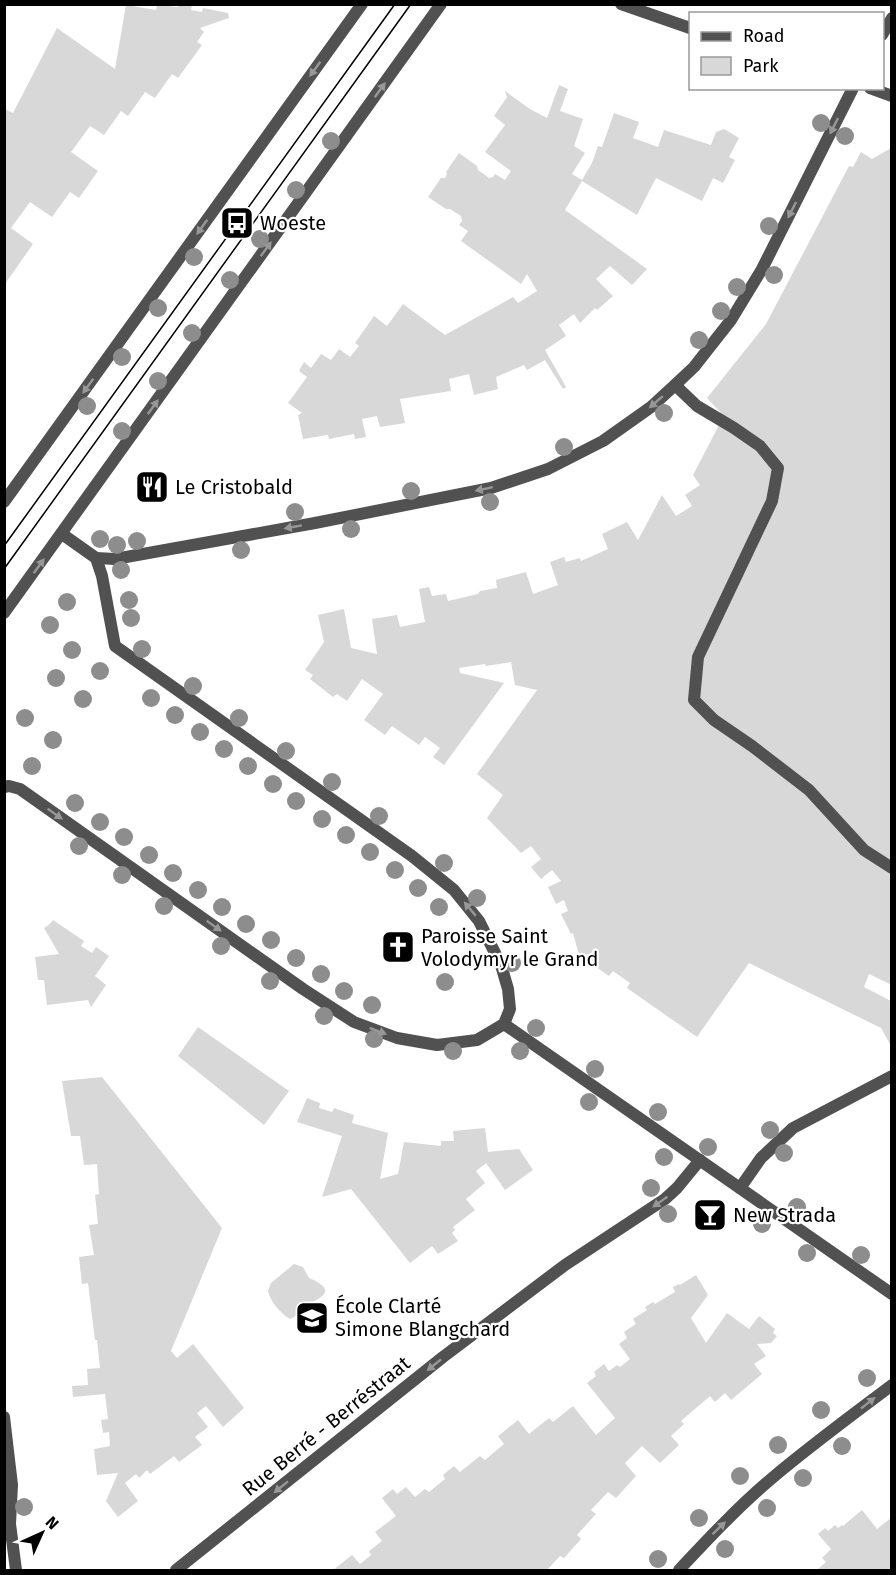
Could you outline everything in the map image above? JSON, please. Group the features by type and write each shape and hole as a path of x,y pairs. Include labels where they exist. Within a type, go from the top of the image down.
{"street":[{"path":"4,502 362,4"},
{"path":"4,613 441,4"},
{"path":"621,4 689,28"},
{"path":"62,534 96,558 115,559 491,488 548,469 603,441 651,407 694,367 713,344 747,295 767,259 852,90"},
{"path":"875,90 891,96"},
{"path":"675,385 697,406 760,446 778,468 772,501 698,657 694,700 714,720 809,790 864,850 891,868"},
{"path":"4,787 20,789 303,989 354,1022 397,1038 437,1045 477,1040 504,1024 510,1009 508,989 501,965 479,921 454,890 412,856 115,646 102,576 96,558"},
{"path":"504,1024 891,1294"},
{"path":"740,1188 761,1158 793,1128 891,1076"},
{"name":"Rue Berré - Berréstraat","path":"176,1570 555,1272 665,1199 700,1160"},
{"path":"679,1570 715,1532 770,1481 891,1385"},
{"path":"4,1417 12,1485 10,1524 16,1570"}],"green space":[{"path":"126,5 156,10 157,5 178,7 179,5 192,5 191,10 202,12 203,8 228,13 229,18 200,28 204,32 197,42 202,45 178,78 172,74 155,98 145,92 128,116 121,111 104,135 90,126 71,152 98,171 79,198 70,192 52,217 30,202 11,228 33,244 5,284 5,109 13,113 57,28 115,69"},
{"path":"559,85 568,89 560,111 583,119 574,146 585,153 572,174 582,180 592,163 598,146 602,147 614,113 639,122 633,138 658,147 664,130 711,145 716,132 724,129 739,138 729,157 735,160 723,183 713,178 702,201 656,178 637,215 582,181 565,210 647,269 632,285 610,266 596,279 613,296 597,310 595,308 580,323 574,314 559,325 566,336 545,350 566,387 563,389 545,360 527,370 524,365 496,377 498,389 474,395 469,374 449,379 451,391 400,399 405,423 380,427 377,416 362,419 366,437 355,439 354,434 329,439 328,435 303,439 298,415 302,413 288,403 307,377 299,371 304,362 311,368 321,354 331,360 339,349 350,357 359,346 355,343 374,316 387,326 403,304 445,335 513,297 518,303 537,291 527,274 521,284 461,241 468,231 459,225 462,221 461,216 428,197 441,178 445,178 446,172 459,153 489,178 495,174 505,180 511,171 485,152 505,125 494,116 507,97 505,91 547,118"},
{"path":"891,148 892,985 869,974 864,987 891,1001 891,1046 881,1028 749,963 697,1037 627,988 630,983 613,971 609,976 579,955 573,933 571,934 561,914 568,911 564,900 556,904 548,887 561,881 552,870 541,879 531,867 541,859 531,846 521,853 487,818 503,795 477,774 537,690 515,685 511,662 459,668 460,673 504,683 444,765 433,757 440,748 425,737 419,745 392,726 385,735 364,720 383,694 362,679 347,701 337,694 333,697 310,679 313,675 305,670 324,642 318,615 344,609 351,648 377,654 372,619 397,615 400,627 425,622 419,589 429,587 432,596 446,594 448,601 497,588 496,580 526,572 533,594 558,585 550,562 564,557 566,562 580,558 581,561 608,549 602,534 627,522 638,540 662,495 676,516 692,506 685,495 700,485 693,475 718,427 721,413 707,398 766,324 849,166 853,167 861,152 872,159"},
{"path":"53,920 84,941 81,946 92,953 96,947 109,956 95,976 106,985 91,1007 88,1000 47,1005 44,980 38,980 35,957 59,954 44,928"},
{"path":"198,1027 289,1091 264,1125 178,1056"},
{"path":"102,1077 222,1228 171,1351 177,1358 193,1344 244,1408 223,1427 206,1406 197,1413 208,1427 195,1437 202,1445 179,1462 174,1456 150,1474 147,1470 139,1478 136,1474 125,1483 138,1501 118,1517 106,1501 118,1473 97,1475 94,1449 110,1446 109,1432 103,1433 101,1420 108,1419 105,1394 73,1397 72,1386 88,1385 87,1369 100,1368 88,1283 82,1284 79,1257 94,1255 89,1225 98,1224 95,1195 99,1194 97,1164 84,1165 80,1136 71,1136 62,1081"},
{"path":"307,1098 320,1103 319,1108 332,1112 334,1108 354,1115 352,1123 388,1133 380,1179 398,1174 404,1142 441,1146 441,1141 454,1141 453,1131 485,1128 488,1152 519,1149 533,1170 505,1190 486,1163 476,1171 485,1183 466,1199 475,1210 453,1227 455,1230 452,1233 458,1241 438,1254 432,1246 410,1263 351,1189 322,1197 342,1136 297,1122"},
{"path":"294,1264 303,1267 309,1278 322,1285 325,1291 290,1319 276,1307 268,1291 271,1283"},
{"path":"696,1275 708,1295 691,1318 706,1343 727,1313 749,1329 759,1316 775,1329 773,1333 777,1336 771,1343 757,1344 766,1356 754,1364 762,1374 731,1400 725,1393 715,1402 710,1396 681,1421 684,1424 671,1436 679,1445 660,1463 642,1446 625,1463 636,1476 616,1498 608,1492 591,1510 596,1514 577,1535 581,1539 564,1558 560,1556 547,1570 333,1570 352,1555 360,1564 371,1555 369,1551 382,1541 375,1532 396,1516 382,1498 393,1489 397,1494 406,1487 415,1497 425,1489 429,1492 445,1479 443,1475 454,1466 460,1472 480,1456 485,1460 504,1444 498,1436 518,1420 529,1434 549,1418 553,1422 573,1406 596,1435 615,1418 587,1383 596,1376 594,1372 604,1364 609,1371 617,1365 620,1367 630,1359 619,1344 627,1338 624,1332 636,1324 633,1319 647,1310 645,1307 675,1292 673,1287"},
{"path":"862,1510 877,1529 891,1518 891,1570 817,1570 826,1562 822,1558 831,1549 818,1534 825,1528 828,1531 835,1525 838,1528 843,1526"}],"tram line":[{"path":"4,546 395,4"},
{"path":"4,569 411,4"}],"place":[{"name":"Woeste","path":"237,223"},
{"name":"Le Cristobald","path":"152,487"},
{"name":"Paroisse Saint Volodymyr le Grand","path":"398,947"},
{"name":"New Strada","path":"710,1215"},
{"name":"École Clarté Simone Blangchard","path":"312,1318"}]}
